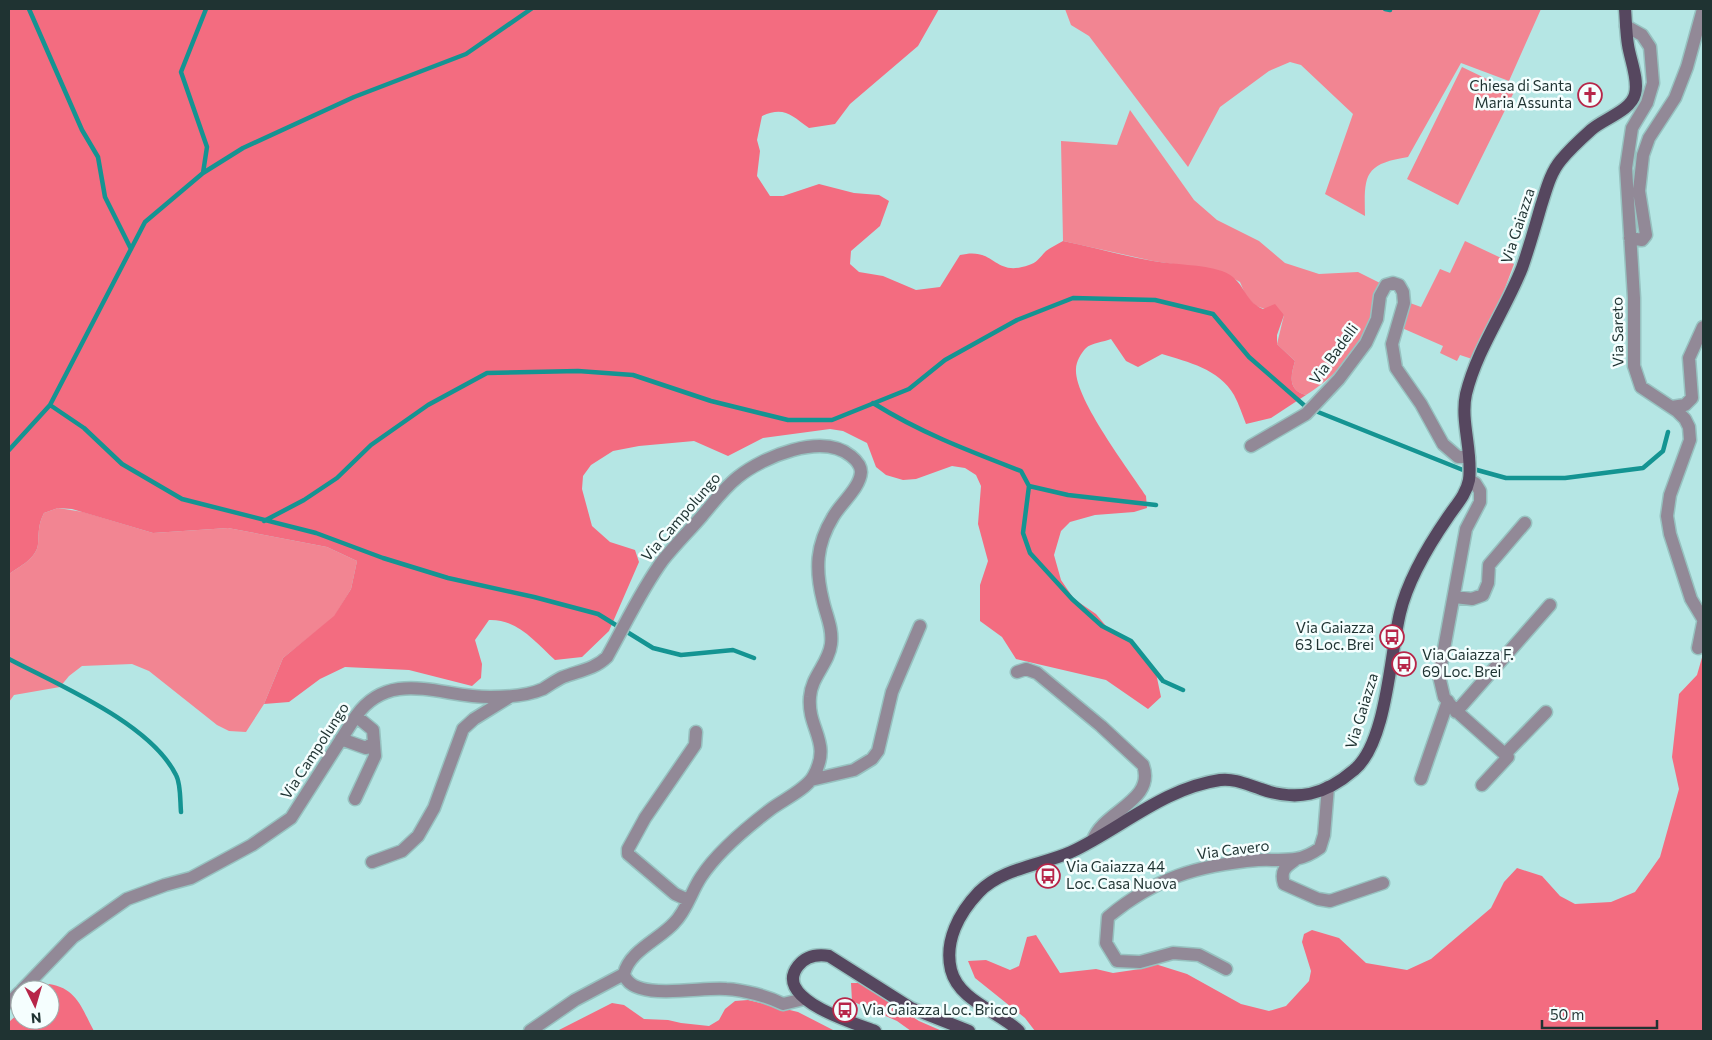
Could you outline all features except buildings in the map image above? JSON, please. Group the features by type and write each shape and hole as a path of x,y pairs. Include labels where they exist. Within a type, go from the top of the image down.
{"main road":[{"name":"Via Gaiazza","path":"1019,1031 962,990 954,979 951,969 949,942 957,923 978,893 989,884 1000,877 1069,853 1159,801 1197,786 1221,780 1234,780 1284,797 1311,795 1328,788 1356,769 1369,752 1389,686 1400,614 1411,581 1448,517 1463,497 1469,480 1465,397 1479,358 1521,269 1550,178 1558,163 1572,148 1594,127 1630,103 1635,96 1636,84 1625,9"},
{"path":"875,1031 804,999 794,983 795,971 815,955 829,956 911,1008 969,1031"}],"street":[{"path":"1630,238 1642,240 1646,235 1639,190 1643,155 1649,138 1675,98 1687,67 1703,9"},
{"name":"Via Sareto","path":"1626,26 1642,35 1650,47 1653,83 1649,98 1630,138 1626,168 1636,374 1646,392 1672,407 1685,419 1690,440 1670,495 1667,516 1670,534 1691,599 1703,619"},
{"name":"Via Badelli","path":"1251,446 1306,414 1339,379 1366,343 1377,320 1380,296 1386,285 1393,282 1399,285 1403,292 1404,303 1392,344 1396,368 1421,404 1443,444 1458,457 1469,458"},
{"path":"1672,407 1685,405 1692,398 1689,358 1703,327"},
{"name":"Via Campolungo","path":"31,980 72,937 127,899 191,878 252,845 291,818 356,716 369,701 379,694 394,689 438,690 488,698 510,697 543,689 560,678 597,666 608,657 646,585 663,560 738,477 764,460 790,451 811,446 845,451 859,464 861,471 853,490 834,514 820,540 819,575 832,640 829,656 820,670 810,697 812,716 822,756 811,780 739,835 702,875 676,922 632,960 624,974 575,1000 530,1031"},
{"name":"Via Gaiazza","path":"1469,480 1480,490 1480,502 1466,529 1439,676 1444,697 1456,712 1505,754"},
{"path":"1455,597 1472,599 1483,595 1488,583 1489,565 1525,523"},
{"path":"1456,712 1550,605"},
{"path":"1698,648 1703,623"},
{"path":"811,780 859,768 872,759 878,751 892,692 920,626"},
{"name":"Via Gaiazza","path":"1018,672 1026,670 1037,673 1143,764 1146,773 1145,784 1140,793 1103,824 1093,840"},
{"path":"372,862 402,851 418,836 434,808 463,729 474,718 510,697"},
{"path":"1421,779 1448,701"},
{"path":"1482,785 1508,757 1505,754 1546,712"},
{"path":"355,799 375,756 373,730 356,716"},
{"path":"688,900 675,894 628,854 628,849 645,818 695,745 696,732"},
{"path":"341,739 366,748 374,742"},
{"name":"Via Cavero","path":"1226,969 1200,954 1174,953 1140,962 1117,961 1106,943 1108,917 1133,896 1175,876 1215,865 1260,860 1295,860 1307,857 1320,848 1324,835 1328,788"},
{"path":"1295,860 1285,866 1282,876 1284,884 1318,899 1330,900 1383,882"},
{"path":"624,974 633,986 650,990 726,989 775,1000 783,1004 804,999"}],"shaded area":[{"path":"9,9 939,9 918,46 850,104 835,124 809,128 787,113 776,112 762,116 757,140 760,151 757,176 770,196 783,196 819,184 854,193 879,195 889,201 880,226 851,251 850,264 859,272 883,276 916,290 940,287 960,255 972,253 981,255 1008,268 1017,268 1035,262 1046,251 1063,241 1142,259 1222,271 1236,279 1251,301 1256,305 1263,309 1275,304 1284,315 1277,335 1277,344 1295,361 1292,372 1293,386 1300,393 1306,395 1271,418 1246,424 1236,398 1228,386 1211,373 1192,364 1162,354 1138,367 1126,361 1111,339 1088,346 1079,358 1076,369 1078,382 1084,397 1104,434 1146,496 1147,508 1134,512 1095,515 1070,522 1061,531 1054,555 1061,580 1074,599 1096,614 1111,632 1133,643 1156,673 1161,697 1148,709 1106,680 1016,659 1002,637 980,621 980,585 988,561 978,524 981,486 976,475 965,468 952,466 916,479 903,480 886,475 876,467 867,443 843,431 830,429 763,438 728,456 694,441 639,446 613,451 591,465 583,476 582,489 592,526 610,542 635,550 639,562 609,631 582,657 555,660 517,627 509,623 489,620 475,640 482,664 481,678 472,686 409,670 345,667 320,679 289,702 264,704 283,658 334,616 351,589 357,561 327,547 228,528 153,533 72,509 58,508 44,513 40,525 37,549 27,562 9,574"},
{"path":"1065,9 1541,9 1509,81 1461,63 1408,157 1383,163 1370,174 1365,190 1365,216 1325,194 1353,114 1301,65 1290,62 1269,71 1220,107 1188,167 1089,36 1071,25"},
{"path":"1462,67 1514,92 1458,205 1407,179"},
{"path":"1130,110 1194,200 1217,220 1259,241 1285,263 1319,274 1358,272 1380,283 1375,295 1368,327 1357,348 1325,382 1306,395 1300,393 1293,386 1292,372 1295,361 1277,344 1284,315 1256,306 1246,296 1240,282 1220,271 1153,261 1063,241 1061,141 1117,145"},
{"path":"1465,241 1514,264 1502,296 1472,359 1460,355 1457,361 1440,353 1443,346 1402,328 1410,303 1421,307 1440,269 1450,273"},
{"path":"58,508 83,512 153,533 228,528 327,547 357,561 351,589 334,617 283,658 264,704 246,732 229,731 217,725 149,671 132,664 82,666 69,676 60,687 14,695 9,702 9,574 27,562 37,549 40,525 44,513"},
{"path":"1703,654 1703,1031 1035,1031 1025,1018 975,978 968,961 986,960 1010,970 1019,966 1027,937 1036,935 1060,973 1096,969 1113,973 1140,969 1152,963 1187,974 1241,1004 1269,1011 1286,1006 1309,981 1311,971 1302,942 1304,934 1312,930 1339,938 1366,963 1407,970 1431,959 1491,908 1504,882 1517,868 1542,876 1560,896 1575,904 1611,902 1635,892 1660,857 1679,789 1672,757 1679,694 1697,675"},
{"path":"851,983 860,983 919,1021 942,1031 911,1031 897,1021 852,1001"},
{"path":"60,987 77,1001 94,1031 9,1031 9,1022 10,1030 60,1030"},
{"path":"748,1000 798,1012 835,1031 557,1031 612,1003 624,1005 644,1019 668,1020 709,1026 719,1020 725,1009 735,1001"}],"waterway":[{"path":"29,9 82,130 98,157 105,197 131,249"},
{"path":"203,173 207,147 181,72 206,9"},
{"path":"9,450 50,405 145,222 203,173 243,148 354,97 466,54 531,9"},
{"path":"1385,9 1390,10"},
{"path":"264,521 304,500 337,478 371,445 428,405 487,373 578,371 633,375 711,401 788,420 832,420 909,389 945,360 1017,320 1073,298 1155,300 1213,314 1249,357 1305,406"},
{"path":"873,403 927,432 964,449 1021,471 1029,486 1023,533 1030,553 1072,599 1102,626 1131,641 1163,681 1183,690"},
{"path":"50,405 84,428 122,464 182,499 316,533 383,558 448,578 534,597 598,614 653,648 681,655 733,650 754,658"},
{"path":"1318,412 1463,470"},
{"path":"1477,470 1506,478 1565,478 1643,468 1663,451 1668,432"},
{"path":"1029,486 1068,495 1156,505"},
{"path":"9,659 101,707 125,722 146,739 163,756 178,779 181,812"}],"place":[{"name":"Chiesa di Santa Maria Assunta","path":"1590,95"},
{"name":"Via Gaiazza 63 Loc. Brei","path":"1392,637"},
{"name":"Via Gaiazza F. 69 Loc. Brei","path":"1404,664"},
{"name":"Via Gaiazza 44 Loc. Casa Nuova","path":"1048,876"},
{"name":"Via Gaiazza Loc. Bricco","path":"845,1010"}]}
